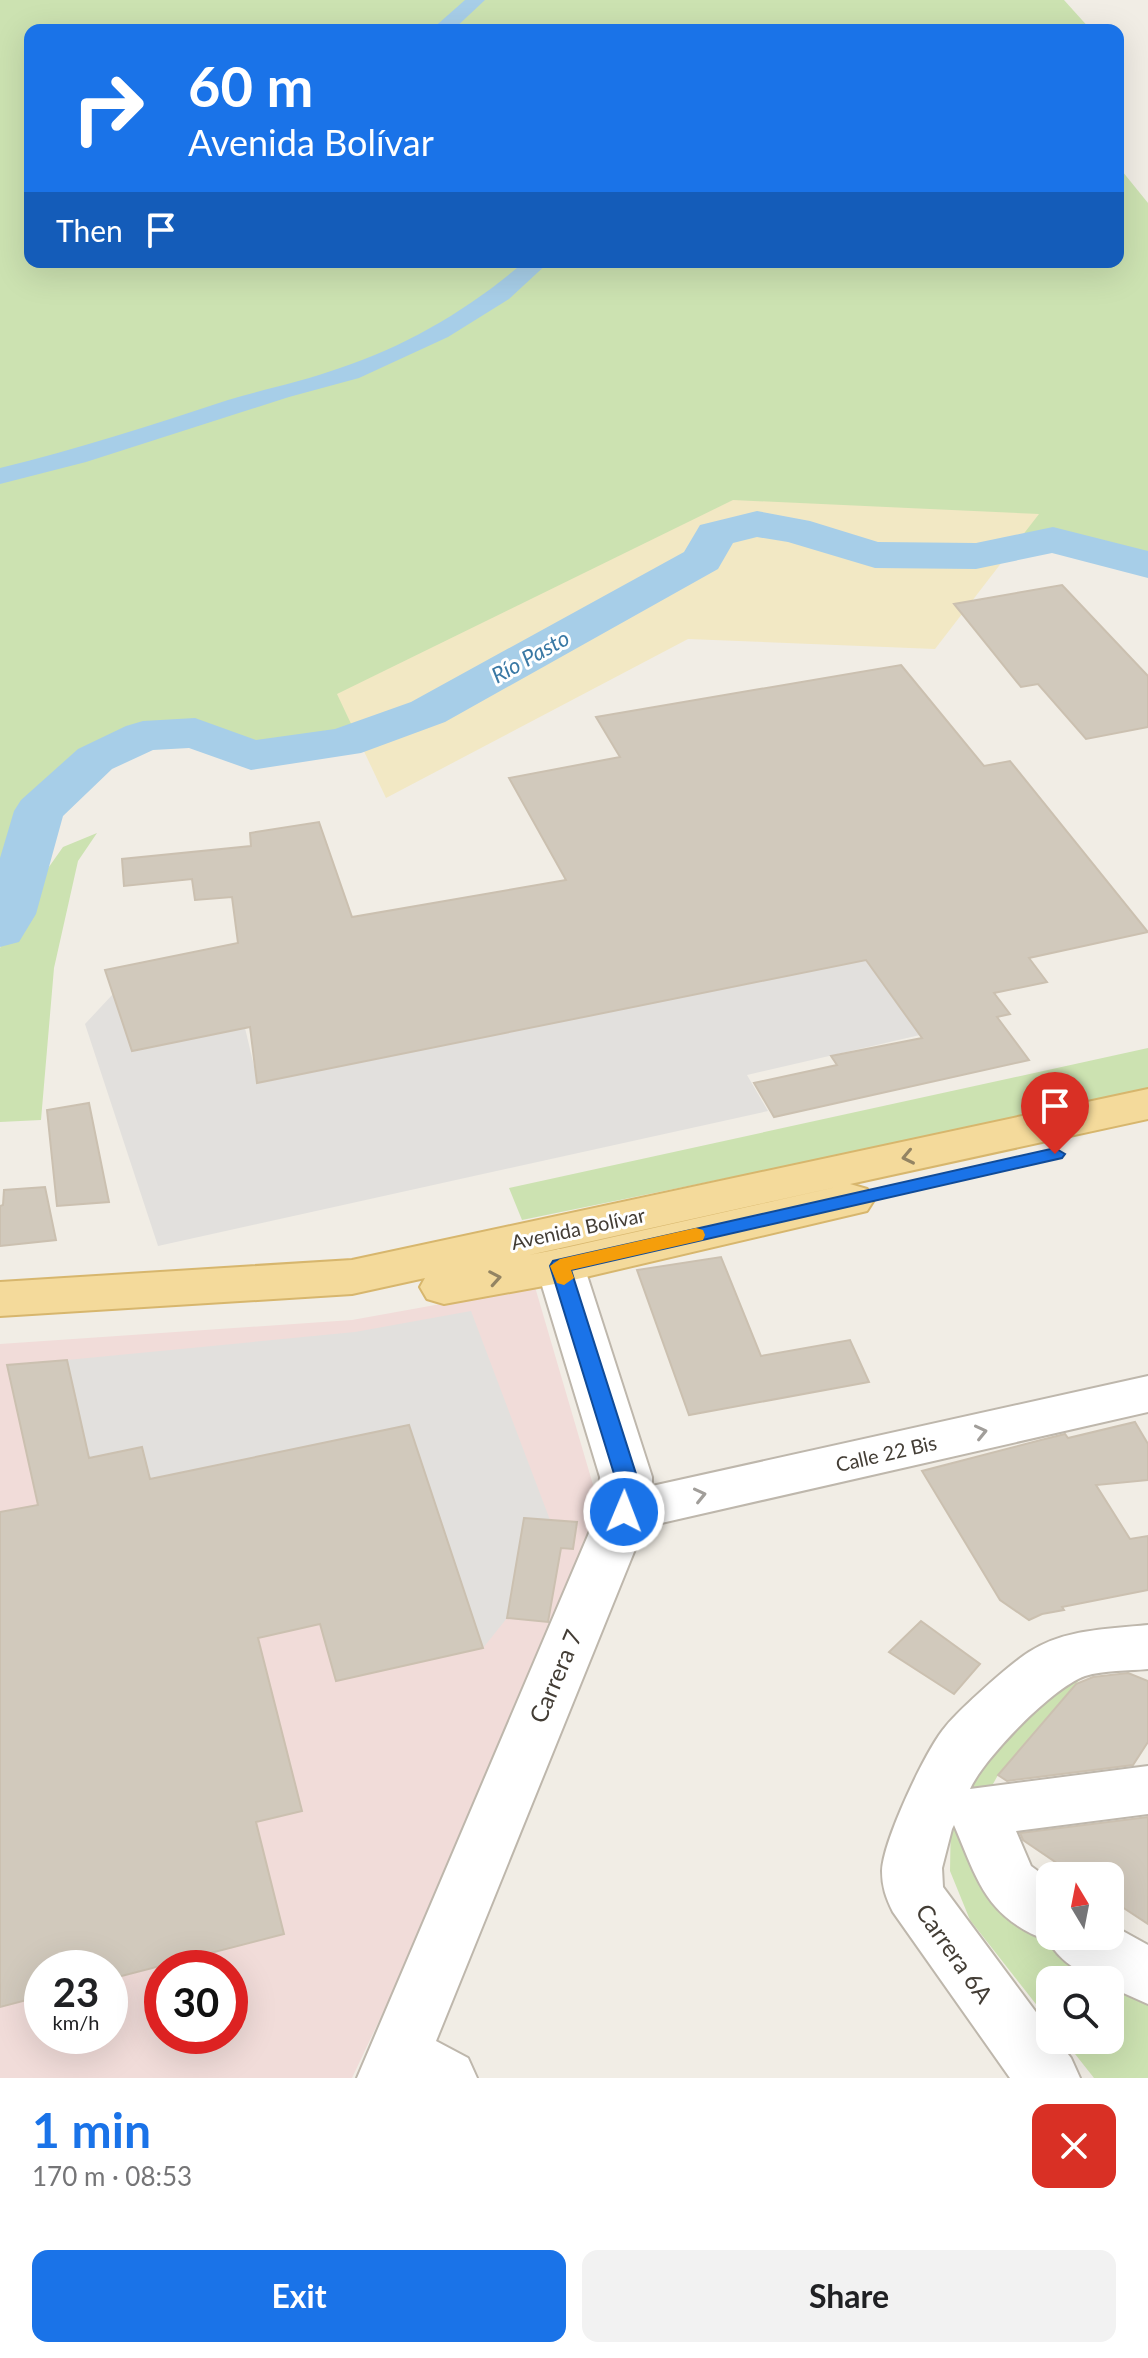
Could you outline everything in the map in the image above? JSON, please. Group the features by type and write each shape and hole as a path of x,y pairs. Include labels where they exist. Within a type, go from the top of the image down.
{"main road":[{"name":"Avenida Bolívar","path":"0,1299 352,1277 1148,1104"},
{"name":"Avenida Bolívar","path":"0,1329 335,1307 560,1266 1148,1133"}],"street":[{"name":"Carrera 7","path":"411,2070 624,1512 626,1477 560,1266"},
{"name":"Calle 22 Bis","path":"624,1512 1148,1394"},
{"name":"Carrera 6A","path":"1048,2078 986,1997 914,1894 912,1868 923,1829 947,1775 966,1743 1049,1667 1083,1653 1148,1647"},
{"path":"1036,1904 1009,1883 978,1811 1148,1790"},
{"path":"1101,1950 1148,1977"}],"shaded area":[{"path":"867,960 920,1035 747,1075 768,1111 158,1246 85,1024 113,994 132,1051 245,1028 258,1083"},
{"path":"535,1287 608,1536 352,2078 0,2078 0,1344 352,1320"},
{"path":"471,1311 550,1520 524,1518 507,1618 483,1648 409,1425 150,1479 142,1448 89,1458 67,1360 355,1332"}],"green space":[{"path":"0,0 1064,0 1086,24 24,24 24,268 1124,268 1124,173 1148,203 1148,565 1053,540 976,556 428,712 344,743 258,749 208,728 142,732 85,750 27,797 0,916"},
{"path":"97,833 78,861 54,968 41,1120 0,1122 0,948 27,898 63,847"},
{"path":"1148,1048 1148,1092 522,1220 509,1188"},
{"path":"1080,1662 1095,1662 998,1775 978,1811 1036,1912 1036,1950 1072,1950 1097,1966 1036,1966 1036,2004 970,1920 950,1871 951,1816 980,1765"},
{"path":"1124,1983 1148,1998 1148,2078 1094,2078 1075,2054 1124,2054"}],"sand":[{"path":"733,500 1039,514 935,649 688,639 386,798 337,694"}],"building":[{"path":"1062,585 1148,676 1148,727 1086,739 1038,684 1021,687 954,604"},
{"path":"901,665 984,766 1010,761 1148,932 1029,958 1047,982 994,993 1010,1014 997,1017 1029,1060 774,1117 754,1083 837,1065 831,1056 922,1038 866,960 257,1083 250,1027 132,1051 105,970 238,943 232,897 195,900 192,879 124,886 122,859 251,846 250,833 319,822 352,917 566,880 509,778 620,757 596,717"},
{"path":"89,1103 109,1202 57,1206 47,1110"},
{"path":"45,1187 56,1240 0,1246 0,1206 3,1205 4,1190"},
{"path":"721,1257 761,1356 850,1340 869,1382 689,1415 637,1270"},
{"path":"67,1360 89,1458 142,1447 150,1479 409,1425 483,1648 336,1681 320,1624 258,1638 302,1811 256,1822 284,1934 222,1950 144,1950 144,1970 128,1974 128,1950 24,1950 24,2001 0,2007 0,1512 38,1505 7,1365"},
{"path":"1135,1422 1148,1444 1148,1480 1096,1485 1130,1539 1148,1536 1148,1590 1062,1607 1064,1610 1029,1620 1000,1600 922,1471 1065,1434 1068,1438"},
{"path":"524,1518 577,1522 573,1549 561,1548 548,1622 507,1618"},
{"path":"921,1621 980,1664 954,1694 889,1652"},
{"path":"1128,1673 1148,1681 1148,1742 1133,1765 1007,1781 998,1775 1076,1684 1093,1677"},
{"path":"1148,1817 1148,1924 1124,1908 1124,1862 1055,1862 1023,1840 1020,1833"}],"waterway":[{"path":"448,24 476,0"},
{"path":"0,476 77,457 280,392 350,373 440,332 501,294 531,268"},
{"name":"Río Pasto","path":"0,931 10,914 39,811 95,759 143,736 195,733 251,755 344,743 428,712 702,560 716,534 757,524 795,530 875,555 976,556 1053,540 1148,565"}],"slow traffic":[{"path":"564,1278 560,1266 696,1235"}],"route":[{"path":"624,1512 626,1477 560,1266 1055,1154"}]}
